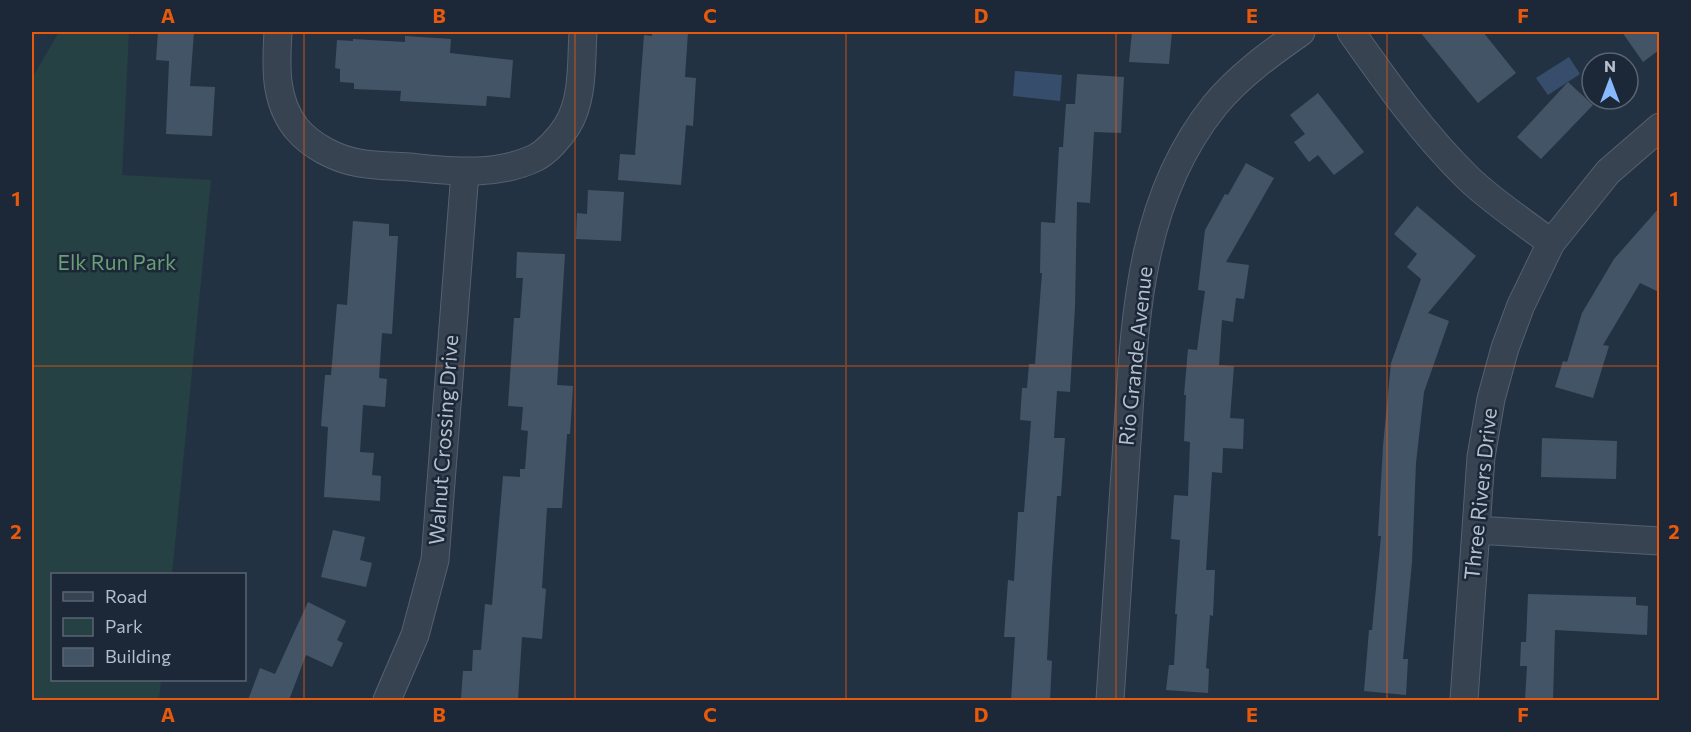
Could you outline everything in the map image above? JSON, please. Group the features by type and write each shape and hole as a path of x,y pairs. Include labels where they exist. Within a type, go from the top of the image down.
{"street":[{"path":"278,32 276,62 278,86 284,108 296,128 315,145 334,155 359,163 465,172 494,171 516,165 537,157 554,143 568,124 576,103 580,81 583,32"},
{"name":"Rio Grande Avenue","path":"1110,700 1135,323 1154,221 1177,166 1216,105 1266,56 1301,32"},
{"path":"1351,32 1412,116 1470,179 1551,243"},
{"name":"Three Rivers Drive","path":"1464,700 1481,457 1491,399 1504,348 1521,305 1551,243 1608,172 1659,127"},
{"name":"Walnut Crossing Drive","path":"387,700 415,635 435,560 465,172"},
{"path":"1476,530 1659,541"}],"green space":[{"name":"Elk Run Park","path":"59,32 129,32 122,175 211,180 172,573 51,573 51,681 161,681 159,700 32,700 32,78"}],"water":[{"path":"1569,57 1580,74 1548,95 1536,78"},
{"path":"1015,71 1062,75 1060,101 1013,96"}],"building":[{"path":"158,32 194,32 190,86 215,87 212,136 166,134 169,61 156,60"},
{"path":"652,32 688,32 685,77 696,78 693,126 686,125 681,185 618,180 620,154 635,155 644,35 652,36"},
{"path":"1132,32 1172,32 1169,64 1129,62"},
{"path":"1420,32 1483,32 1516,73 1478,103"},
{"path":"1622,32 1659,32 1659,50 1643,62 1640,51 1635,51"},
{"path":"405,36 451,39 450,53 513,60 510,98 487,96 486,106 400,101 401,91 354,89 354,83 340,82 340,69 335,68 337,40 405,42"},
{"path":"1077,74 1124,77 1121,133 1094,132 1090,203 1077,202 1075,306 1070,392 1057,391 1054,438 1065,438 1061,496 1057,496 1052,568 1047,660 1052,661 1050,700 1011,700 1015,637 1004,637 1008,580 1014,581 1018,512 1024,512 1031,421 1020,420 1022,388 1027,388 1029,364 1035,364 1042,273 1040,273 1041,222 1055,223 1059,147 1063,147 1066,104 1075,104"},
{"path":"1568,82 1580,93 1580,111 1587,111 1541,159 1517,137"},
{"path":"1318,93 1364,152 1334,175 1318,155 1309,162 1294,142 1305,134 1290,115"},
{"path":"1246,163 1274,178 1226,262 1249,265 1244,299 1236,298 1233,322 1222,320 1219,365 1234,366 1230,418 1244,419 1243,449 1223,448 1222,473 1212,472 1206,570 1215,570 1213,616 1210,615 1206,668 1209,669 1208,693 1166,690 1169,665 1174,665 1177,614 1175,614 1180,540 1171,539 1174,495 1188,496 1190,442 1184,441 1186,395 1184,395 1188,349 1197,350 1205,291 1198,290 1205,230"},
{"path":"588,190 624,192 621,241 576,239 577,213 587,214"},
{"path":"1417,206 1476,256 1428,313 1449,321 1424,392 1416,463 1412,562 1403,659 1408,659 1406,695 1364,691 1381,536 1378,536 1383,446 1391,363 1421,279 1407,267 1417,254 1394,234"},
{"path":"1659,208 1659,292 1640,283 1603,345 1609,346 1593,398 1555,387 1563,361 1567,362 1582,313 1614,259"},
{"path":"353,221 389,224 389,236 398,236 392,334 382,333 379,378 387,379 385,407 363,405 360,452 374,453 372,475 381,476 380,501 324,497 328,427 321,426 325,375 331,375 337,304 347,305"},
{"path":"517,252 565,254 557,385 573,386 562,508 547,508 542,588 546,589 542,639 522,637 518,700 461,698 463,671 472,671 473,650 481,650 485,604 492,605 503,476 520,477 520,469 525,469 528,431 521,430 523,407 508,406 514,318 520,318 523,278 516,278"},
{"path":"1542,438 1617,441 1616,479 1541,477"},
{"path":"333,530 365,537 360,560 372,563 366,587 321,577"},
{"path":"1528,594 1636,597 1636,605 1648,606 1647,635 1555,630 1553,700 1525,700 1527,666 1520,666 1521,642 1526,642"},
{"path":"308,602 346,621 337,640 343,643 332,667 306,655 289,700 248,700 260,668 275,674"}]}
